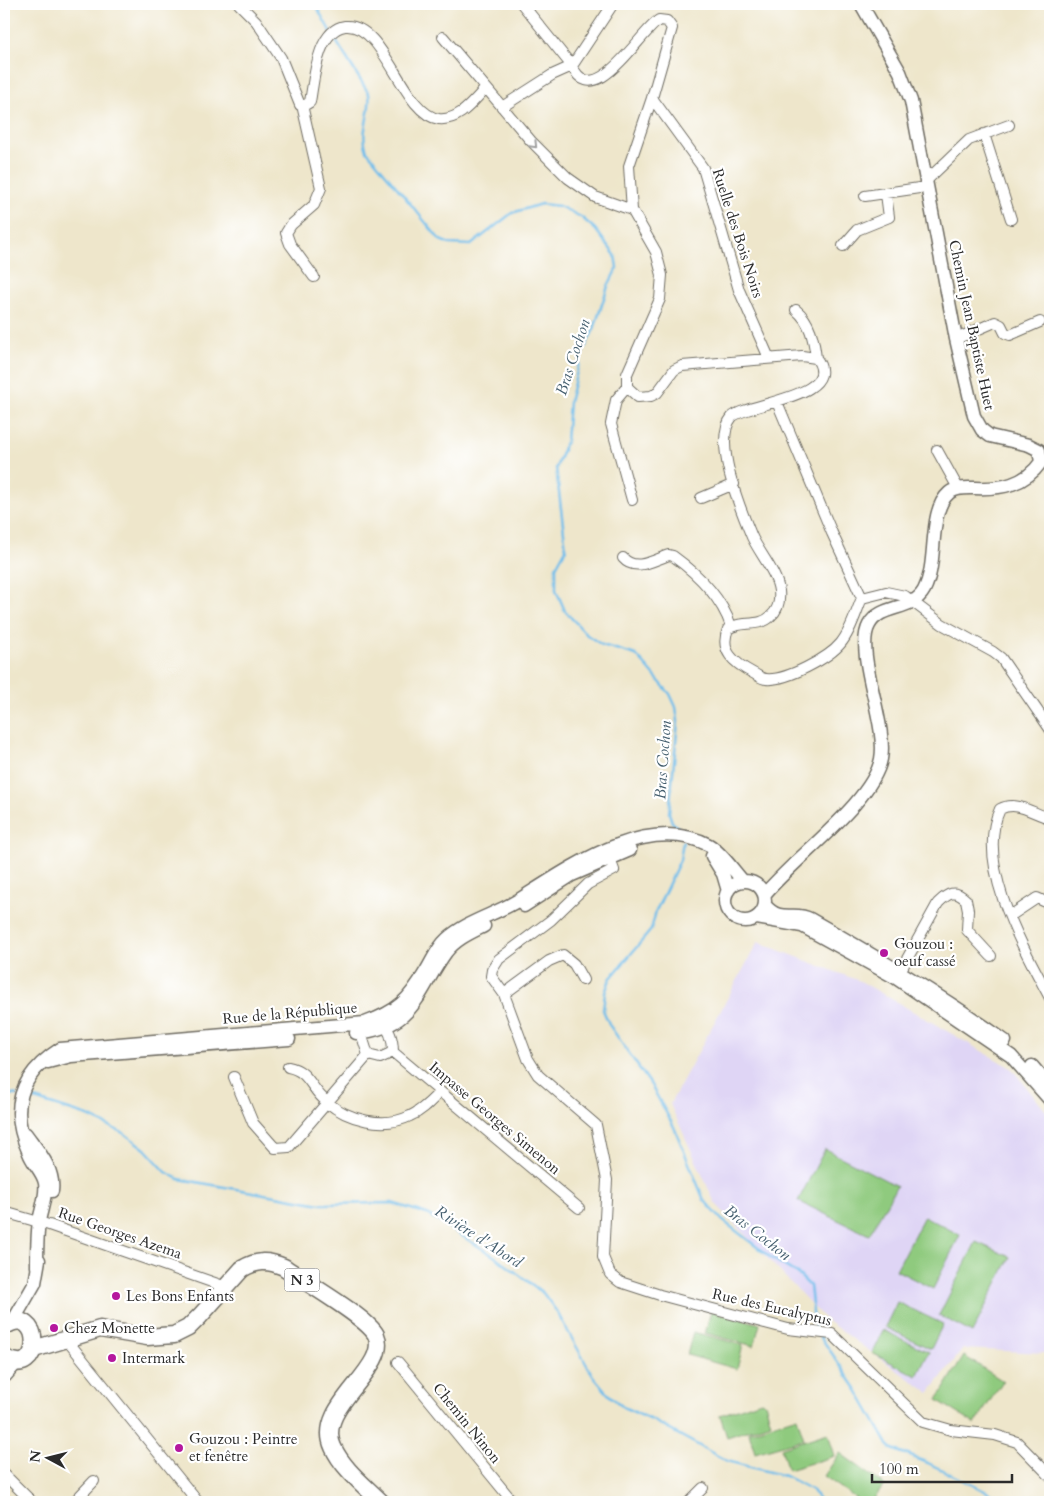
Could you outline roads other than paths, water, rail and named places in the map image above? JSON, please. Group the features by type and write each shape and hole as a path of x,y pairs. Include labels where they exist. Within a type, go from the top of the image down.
{"main road":[{"name":"N 3","path":"8,1365 27,1358 39,1344 66,1340 100,1329 147,1337 174,1335 188,1328 242,1269 258,1261 271,1262 284,1267 370,1328 378,1342 374,1359 341,1404 329,1432 333,1447 342,1460 381,1502"},
{"path":"13,1325 30,1328 39,1344"}],"street":[{"path":"239,4 256,21 281,58 297,101 302,105 321,188 319,198 314,205 291,225 286,233 290,244 314,277"},
{"path":"522,4 572,66 576,74 583,78 598,80 611,71 656,21 665,19 670,23 671,31 652,98 629,166 632,210 656,252 662,275 660,299 626,374 627,387 616,400 611,424 632,500"},
{"path":"502,107 552,75 572,66 613,4"},
{"name":"Chemin Jean Baptiste Huet","path":"861,4 900,72 911,101 919,134 925,184 968,400 977,424 990,436 1035,447 1046,463 1025,479 1013,484 988,488 958,488"},
{"path":"302,105 310,102 319,53 331,34 341,27 354,25 374,38 407,90 426,113 432,117 446,119 467,109 486,88"},
{"path":"442,37 531,141 568,178 595,196 632,210"},
{"name":"Ruelle des Bois Noirs","path":"652,98 703,168 739,290 769,358"},
{"path":"864,196 886,194 925,184 964,144 1009,125"},
{"path":"984,134 1012,219"},
{"path":"843,246 857,230 889,217 886,194"},
{"path":"778,402 832,533 862,598 842,643 828,656 780,678 765,680 742,667 731,657 725,645 725,637 732,626 767,620 776,610 779,591 777,582 752,536 734,484 725,443 728,422 740,411 778,402 808,389 819,378 820,367 808,327 796,310"},
{"path":"956,339 994,322 1001,324 1005,334 1010,335 1040,322"},
{"path":"627,387 638,396 651,396 661,388 674,370 682,366 769,358 816,358"},
{"path":"757,918 780,875 847,813 878,769 882,758 882,738 869,675 866,635 868,626 882,612 913,602 919,598 930,577 940,507 949,493 958,488 937,450"},
{"path":"701,498 734,484"},
{"path":"623,558 627,562 637,565 668,555 673,556 701,580 722,605 732,626"},
{"path":"862,598 886,592 896,593 913,602 942,624 1001,658 1050,729"},
{"path":"1050,818 1009,804 1000,809 996,819 993,850 996,870 1010,916 1021,943 1050,998"},
{"name":"Rue de la République","path":"13,1325 35,1282 42,1223 45,1185 29,1154 19,1112 21,1090 35,1069 47,1062 71,1056 363,1028 398,1021 414,1005 446,952 460,939 519,909 572,875 609,855 671,836 683,836 710,846 749,882"},
{"path":"696,840 718,864 728,891 725,904 731,916 744,922 757,918 802,926 898,974 1011,1056 1050,1100"},
{"path":"583,980 574,964 563,955 549,961 504,994 492,976 495,964 551,920 588,884 614,870 609,855"},
{"path":"728,891 737,883 780,875"},
{"path":"749,882 765,900 774,914 806,917 898,974 1014,1048 1050,1087"},
{"path":"898,974 938,903 947,894 952,893 958,893 966,900 968,910 967,930 992,956"},
{"path":"1010,916 1037,898 1050,904"},
{"name":"Rue des Eucalyptus","path":"504,994 528,1059 538,1075 550,1087 568,1098 596,1125 607,1180 603,1257 610,1274 620,1282 660,1295 788,1328 832,1334 923,1422 951,1430 995,1435 1017,1442 1050,1476"},
{"path":"368,1055 380,1058 393,1052 393,1043 382,1023"},
{"path":"363,1028 368,1055"},
{"name":"Impasse Georges Simenon","path":"393,1052 579,1208"},
{"path":"234,1077 253,1123 276,1148 289,1147 368,1055"},
{"path":"288,1067 299,1069 315,1091 326,1102 356,1119 382,1123 410,1117 428,1104 440,1092"},
{"name":"Rue Georges Azema","path":"4,1212 42,1223 226,1287"},
{"path":"66,1340 198,1502"},
{"name":"Chemin Ninon","path":"398,1362 513,1502"},
{"path":"4,1474 32,1502"},
{"path":"74,1502 94,1481"},
{"path":"689,1502 703,1488"}],"waterway":[{"name":"Bras Cochon","path":"315,4 330,31"},
{"name":"Bras Cochon","path":"333,36 369,94 369,109 364,136 367,151 440,240 450,244 471,245 512,213 541,204 559,206 581,217 595,229 615,255 617,268 608,286 594,329 581,356 569,402 566,442 556,468 566,549 556,567 556,590 565,611 587,635 602,645 636,655 670,694 676,707 678,721 669,813 672,822 682,832"},
{"name":"Bras Cochon","path":"683,841 680,860 656,911 651,930 610,979 605,993 603,1010 610,1026 651,1085 674,1127 704,1200 722,1220 770,1257 799,1275 810,1286 815,1330"},
{"name":"Rivière d'Abord","path":"4,1093 17,1095"},
{"path":"4,1111 9,1095"},
{"name":"Rivière d'Abord","path":"25,1096 88,1116 125,1134 145,1149 166,1172 179,1179 321,1204 392,1203 427,1214 497,1258 543,1293 557,1312 593,1376 609,1395 623,1407 652,1420 727,1461 785,1476 812,1490 821,1502"},
{"name":"Bras Cochon","path":"820,1336 857,1390 890,1448 928,1463 1007,1502"}],"place":[{"name":"Gouzou : oeuf cassé","path":"884,953"},
{"name":"Les Bons Enfants","path":"116,1296"},
{"name":"Chez Monette","path":"54,1328"},
{"name":"Intermark","path":"112,1358"},
{"name":"Gouzou : Peintre et fenêtre","path":"179,1448"}]}
